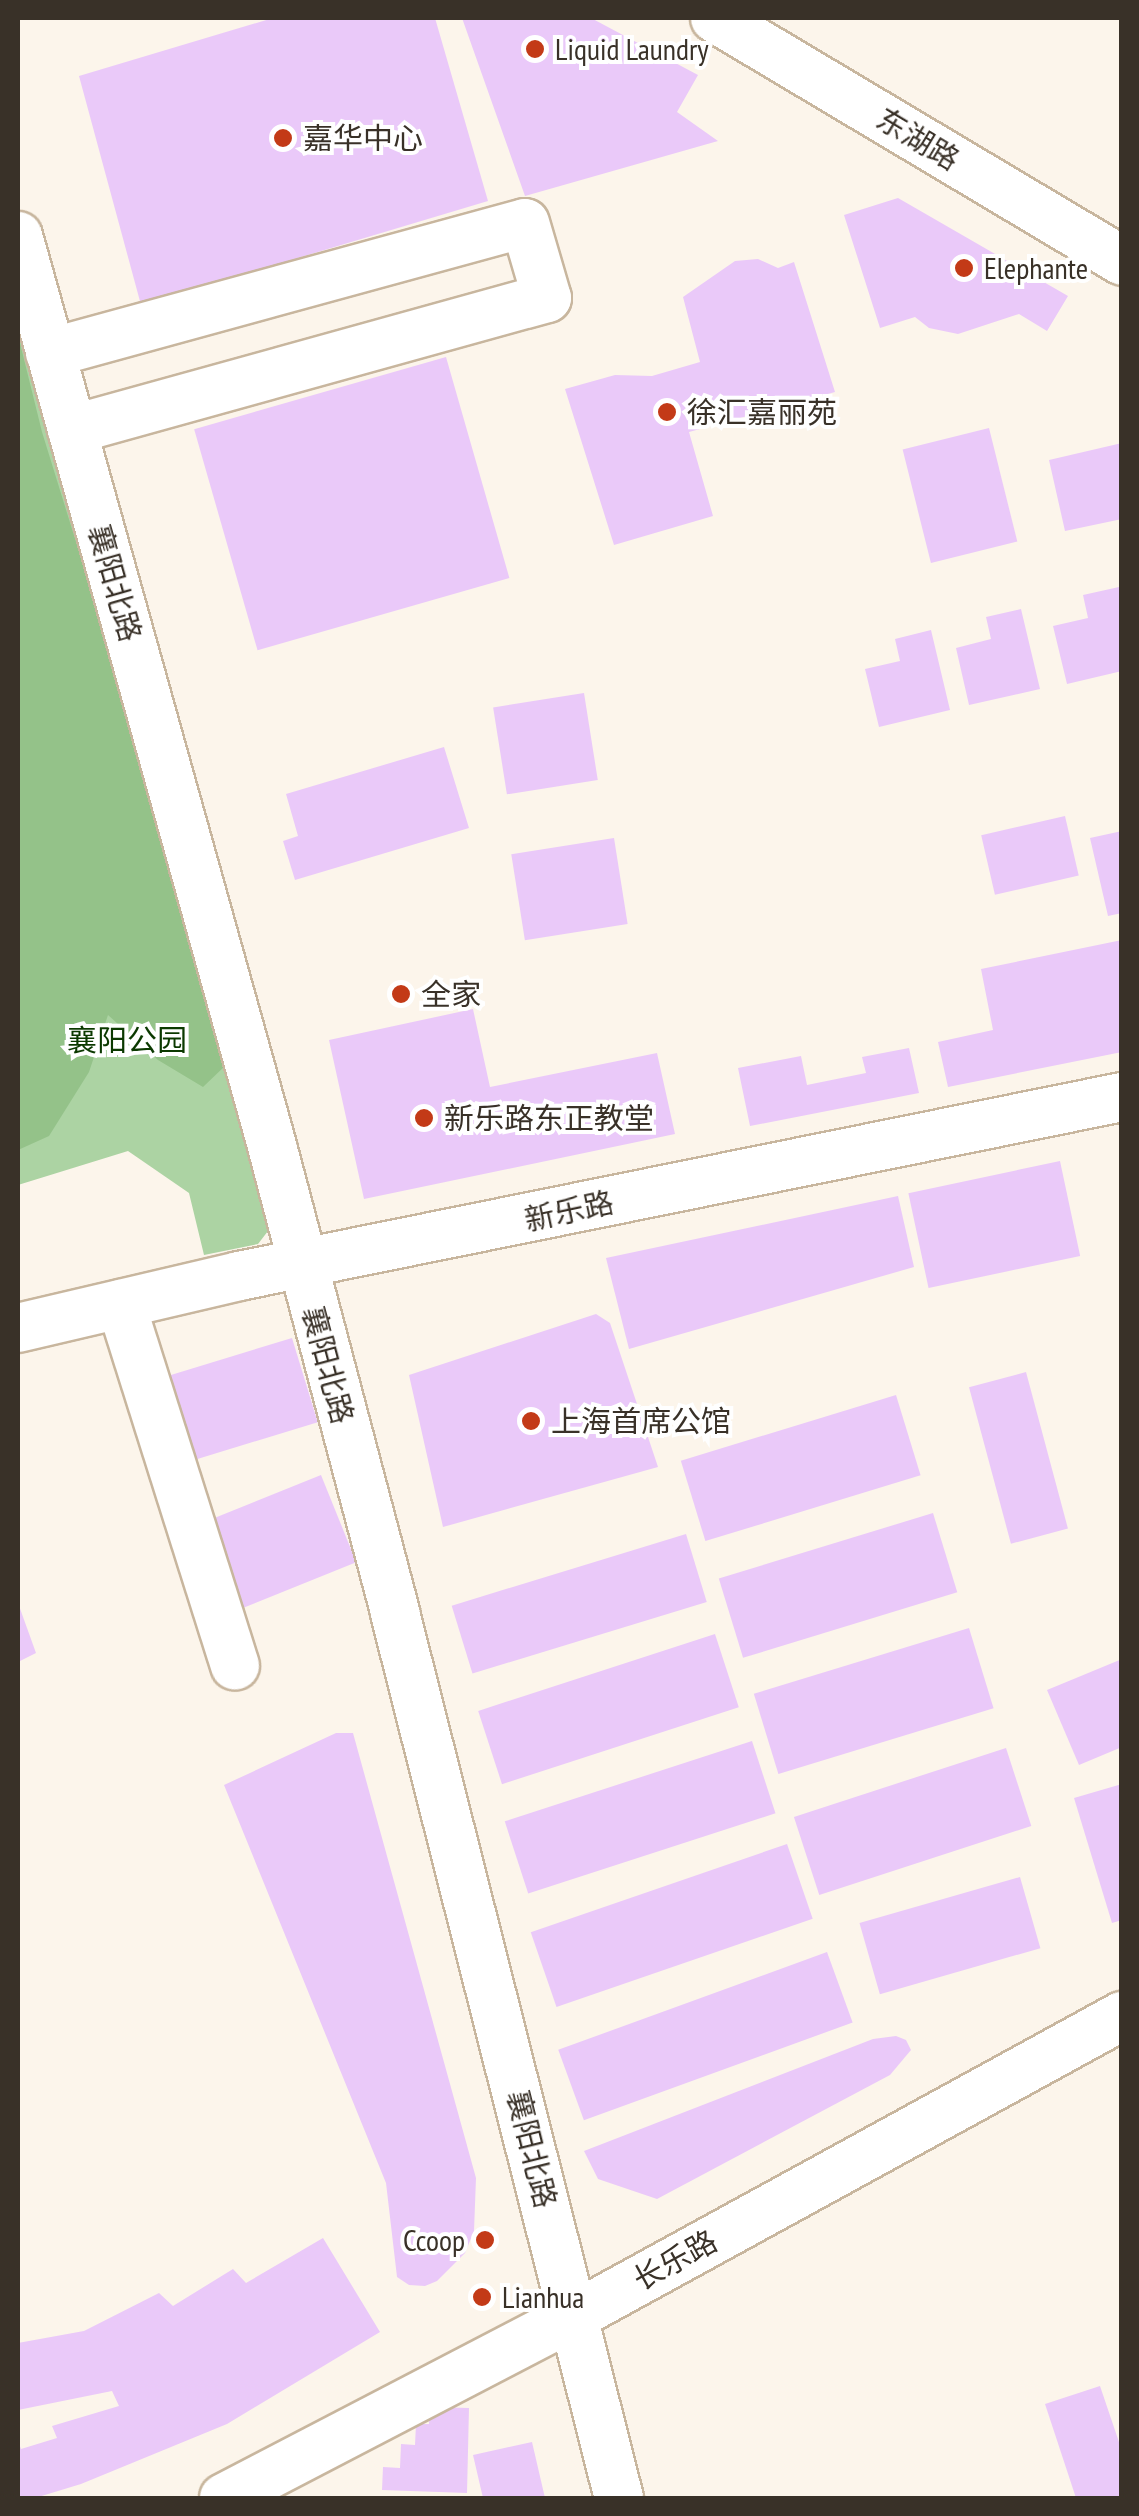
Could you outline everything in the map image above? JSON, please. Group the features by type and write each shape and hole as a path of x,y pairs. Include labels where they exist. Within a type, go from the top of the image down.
{"street":[{"name":"东湖路","path":"714,18 1122,261"},
{"path":"50,353 524,224 547,298 72,430"},
{"name":"襄阳北路","path":"18,236 302,1266 619,2498"},
{"name":"新乐路","path":"18,1328 1122,1097"},
{"path":"122,1304 235,1665"},
{"name":"长乐路","path":"224,2498 574,2316 1122,2016"}],"green space":[{"name":"襄阳公园","path":"18,282 278,1218 258,1244 204,1255 189,1193 128,1151 18,1185"},
{"name":"襄阳公园","path":"18,335 42,432 140,749 226,1065 203,1087 158,1060 108,1015 89,1072 49,1136 18,1150"}],"building":[{"name":"嘉华中心","path":"273,18 435,18 488,201 141,305 79,76"},
{"path":"462,18 591,18 698,75 677,112 718,141 525,196"},
{"path":"898,198 1068,296 1047,331 1019,314 958,334 929,328 915,317 880,328 844,215"},
{"name":"徐汇嘉丽苑","path":"758,259 778,268 794,262 835,392 689,432 713,516 614,545 565,389 615,375 652,376 700,362 683,297 735,261"},
{"path":"446,357 509,578 258,650 194,429"},
{"path":"989,428 1017,542 931,563 903,450"},
{"path":"1122,443 1122,519 1065,531 1049,460"},
{"path":"1119,587 1122,671 1067,684 1053,626 1088,618 1083,595"},
{"path":"1021,609 1040,689 969,705 956,648 991,639 986,617"},
{"path":"931,630 950,710 879,727 865,669 900,661 895,639"},
{"path":"584,693 598,780 507,794 493,707"},
{"path":"444,747 469,828 295,880 283,841 298,836 286,794"},
{"path":"1065,816 1079,875 995,895 981,835"},
{"path":"1122,831 1122,913 1108,916 1090,838"},
{"path":"614,838 628,924 525,940 511,854"},
{"path":"1122,940 1122,1052 948,1087 938,1042 993,1030 981,969"},
{"name":"新乐路东正教堂","path":"473,1009 490,1087 657,1053 675,1134 364,1199 329,1040"},
{"path":"909,1048 919,1093 750,1126 738,1068 801,1056 807,1085 866,1073 862,1057"},
{"path":"1060,1161 1080,1256 929,1288 908,1193"},
{"path":"898,1196 914,1267 629,1349 606,1258"},
{"name":"上海首席公馆","path":"596,1314 610,1323 658,1467 443,1527 409,1375"},
{"path":"292,1338 318,1422 188,1462 162,1378"},
{"path":"1026,1372 1068,1528 1011,1544 969,1387"},
{"path":"896,1395 921,1475 705,1541 681,1461"},
{"path":"321,1475 356,1562 238,1610 203,1523"},
{"path":"933,1513 957,1592 743,1658 719,1578"},
{"path":"686,1534 707,1602 472,1674 452,1606"},
{"path":"18,1603 36,1653 18,1662"},
{"path":"969,1628 994,1708 778,1774 754,1694"},
{"path":"715,1634 739,1707 502,1784 478,1711"},
{"path":"1122,1659 1122,1747 1079,1765 1047,1690"},
{"path":"336,1733 353,1733 476,2178 474,2231 465,2253 437,2281 425,2286 409,2285 397,2277 386,2183 224,1785"},
{"path":"752,1741 775,1813 528,1894 505,1821"},
{"path":"1006,1748 1031,1826 819,1895 794,1817"},
{"path":"1122,1784 1122,1920 1112,1923 1074,1798"},
{"path":"787,1844 813,1919 556,2007 531,1932"},
{"path":"1020,1877 1040,1948 880,1994 859,1923"},
{"path":"827,1952 853,2022 584,2120 558,2050"},
{"path":"896,2036 906,2040 911,2050 890,2075 657,2199 598,2179 584,2151 873,2039"},
{"path":"323,2238 380,2332 227,2424 81,2484 35,2498 18,2498 18,2441 21,2449 57,2438 52,2426 119,2406 112,2391 18,2410 18,2343 84,2331 159,2293 173,2306 233,2269 246,2283"},
{"path":"1100,2386 1122,2451 1122,2498 1076,2498 1045,2404"},
{"path":"429,2407 469,2408 467,2493 382,2490 383,2467 400,2468 401,2444 415,2445 416,2424 429,2424"},
{"path":"532,2442 545,2498 483,2498 473,2455"}],"place":[{"name":"Liquid Laundry","path":"535,49"},
{"name":"嘉华中心","path":"283,138"},
{"name":"Elephante","path":"964,268"},
{"name":"徐汇嘉丽苑","path":"667,412"},
{"name":"全家","path":"401,994"},
{"name":"新乐路东正教堂","path":"424,1118"},
{"name":"上海首席公馆","path":"531,1421"},
{"name":"Ccoop","path":"485,2240"},
{"name":"Lianhua","path":"482,2297"}]}
